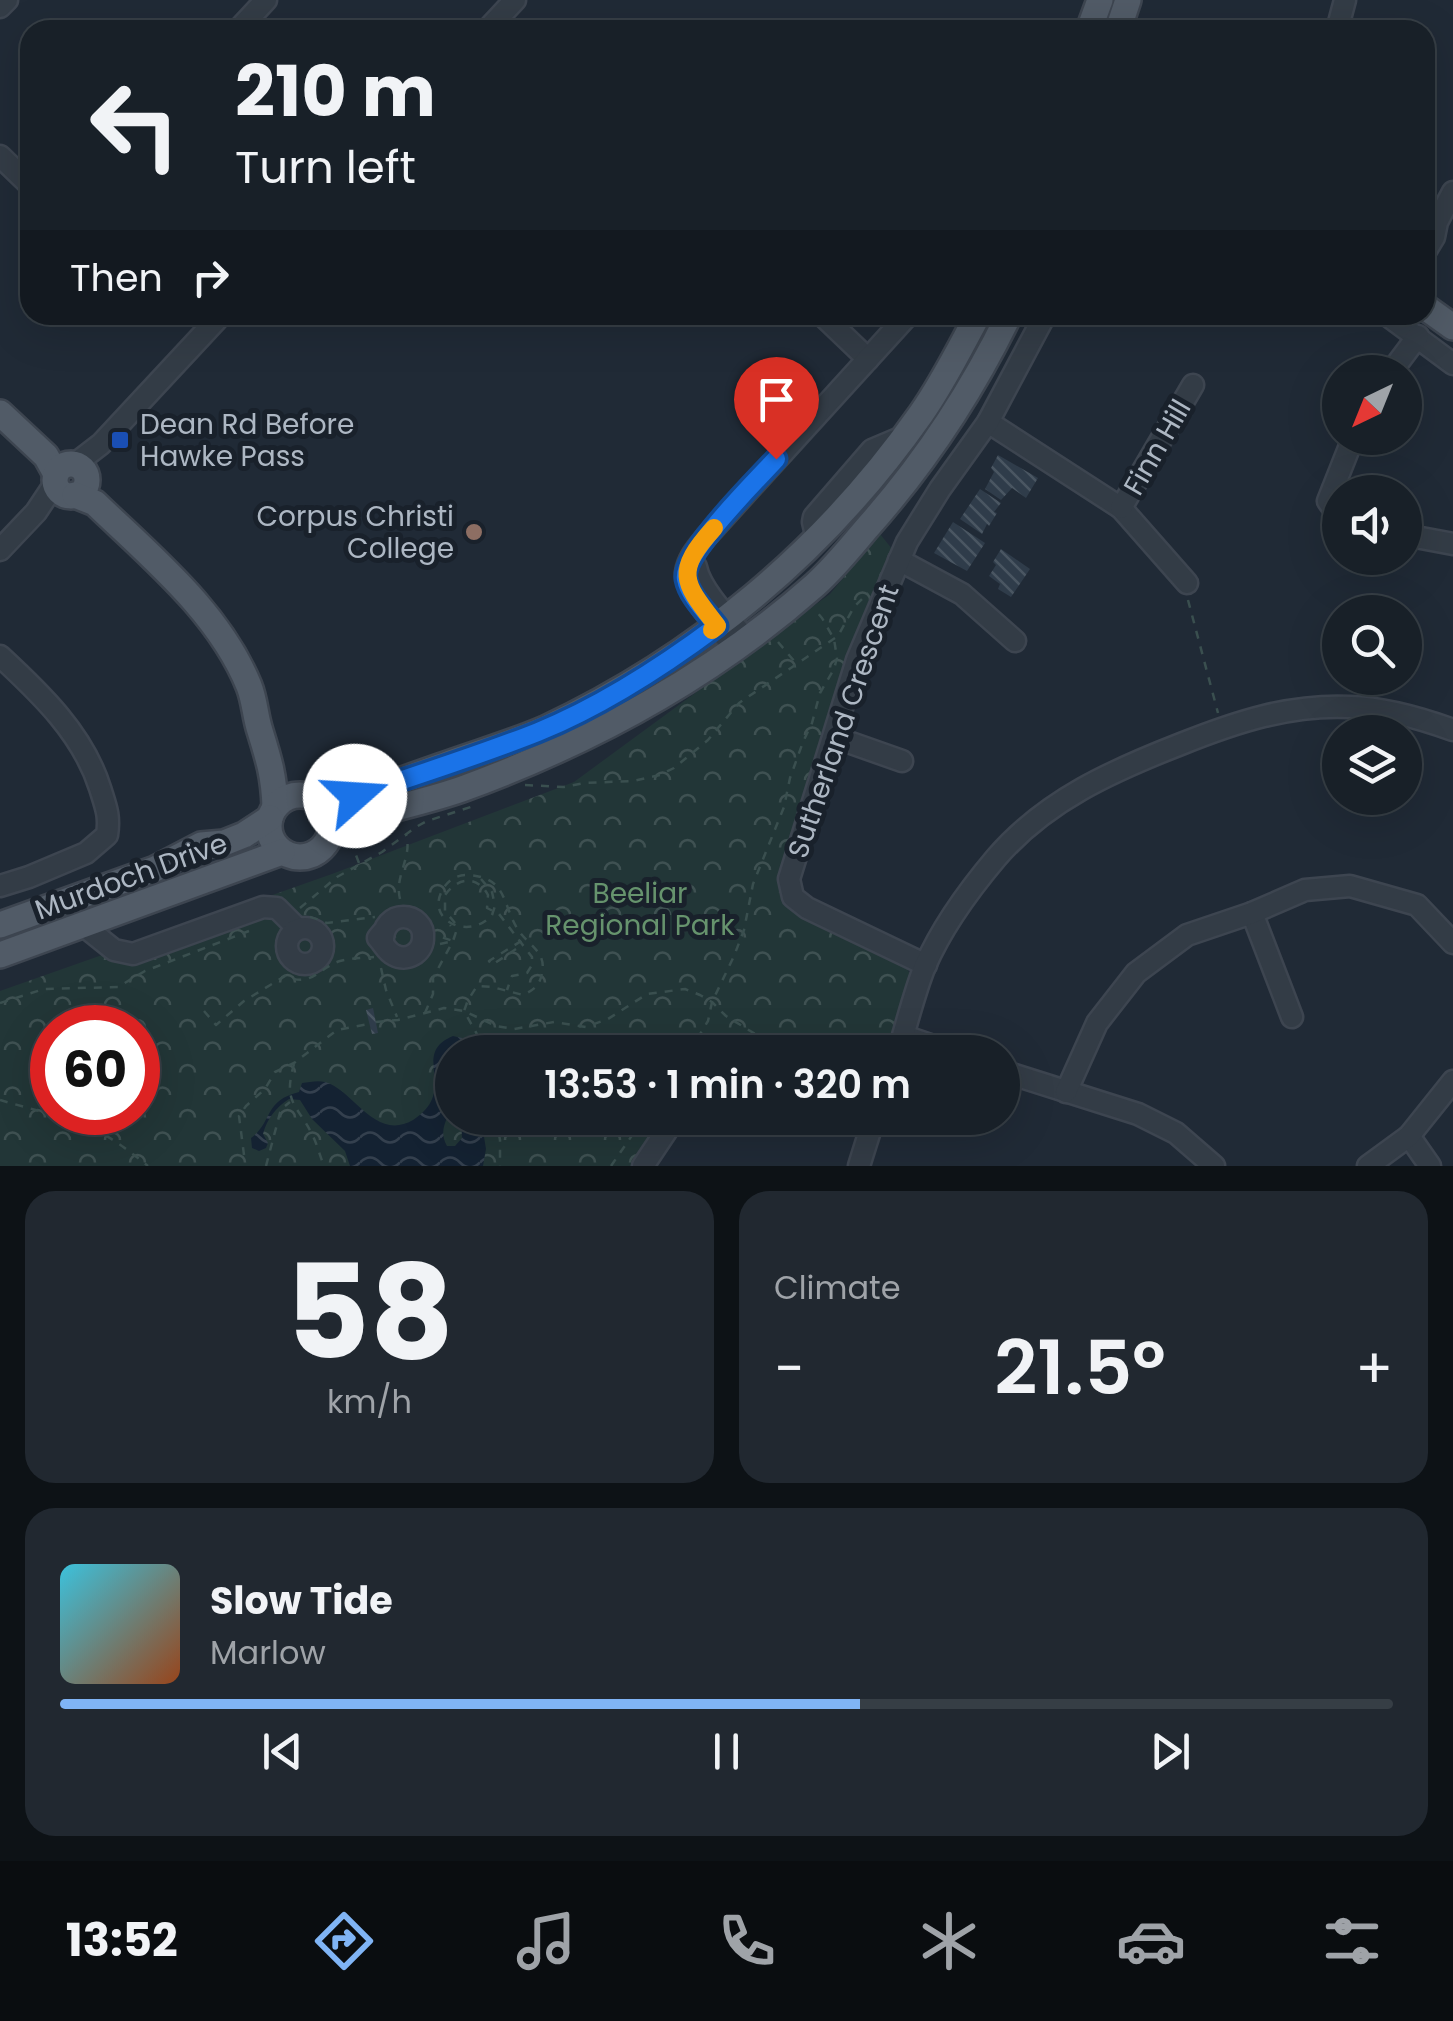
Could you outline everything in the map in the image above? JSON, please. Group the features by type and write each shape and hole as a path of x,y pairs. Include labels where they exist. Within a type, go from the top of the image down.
{"main road":[{"path":"320,808 541,731 660,667 723,622 778,578 869,483 923,412 972,325"},
{"path":"272,812 290,796 320,808 441,796 533,761 661,697 740,644 827,573 891,501 962,403 1003,325"},
{"path":"0,413 200,608 230,651 255,704 274,773 268,825 272,840 282,852 298,857 315,853 327,841 320,808 288,772 255,704"},
{"name":"Murdoch Drive","path":"0,924 156,869 201,845 224,843 244,835 272,812"},
{"name":"Murdoch Drive","path":"0,955 96,932 222,874 282,852"},
{"path":"84,894 96,932"}],"street":[{"path":"0,8 7,0"},
{"path":"247,20 266,0"},
{"path":"496,20 515,0"},
{"path":"0,156 20,175"},
{"path":"1435,220 1453,192"},
{"path":"0,550 71,479 211,325"},
{"path":"832,325 868,359"},
{"path":"740,644 696,598 686,579 692,555 898,325"},
{"name":"Sutherland Crescent","path":"926,965 807,908 798,902 788,879 857,660 900,560 940,488 988,422 1040,325"},
{"path":"1402,325 1453,364"},
{"path":"1404,355 1418,336"},
{"name":"Finn Hill","path":"1121,508 1193,385"},
{"path":"988,422 1121,508 1188,584"},
{"path":"1422,538 1453,544"},
{"path":"900,560 962,594 1015,641"},
{"path":"0,656 43,696 68,728 94,768 110,818 107,835 86,853 0,886"},
{"path":"904,1035 926,965 961,903 999,854 1033,822 1098,778 1223,728 1276,712 1350,707 1389,711 1453,730"},
{"path":"834,737 902,761"},
{"path":"1066,1092 1097,1023 1136,972 1187,935 1305,890 1350,886 1417,905 1453,943"},
{"path":"96,932 121,953 133,954 263,908 277,908 297,920"},
{"path":"1252,913 1292,1017"},
{"path":"1020,1077 1138,1114 1176,1133 1214,1166"},
{"path":"1368,1166 1409,1136 1453,1081"},
{"path":"643,1166 664,1135"},
{"path":"859,1166 869,1135"},
{"path":"1409,1136 1430,1166"}],"path":[{"path":"1188,584 1189,608 1223,728"},
{"path":"699,1035 744,930 757,873 784,806 820,693 837,658 828,627 812,607 808,611"},
{"path":"774,638 796,664"},
{"path":"403,910 398,890 401,868 410,847 406,835"},
{"path":"425,1014 433,978 456,932 440,909 440,896 453,878 475,876 489,880 499,889 517,928 541,954 544,964 534,990 523,996 476,986 464,1011"},
{"path":"450,923 476,927 492,914 492,892 475,876"},
{"path":"460,927 449,919 444,902 450,888 466,877"},
{"path":"466,877 484,888 487,908 498,914 532,956 527,973 512,976 507,992"},
{"path":"297,920 312,917 328,924 381,930"},
{"path":"524,948 492,965 489,960 527,939"},
{"path":"204,1011 216,1025 244,1001 286,976 312,978 338,962 378,957 398,1020"},
{"path":"376,1022 444,1008 514,1029 554,1022 586,1027 655,991 685,989 712,1002 757,1035"},
{"path":"464,1011 479,1035"},
{"path":"244,1154 239,1116 276,1072 337,1030 369,1024"},
{"path":"294,1063 291,1101 312,1134 324,1166"},
{"path":"0,1100 100,1133 148,1166"},
{"path":"266,1166 281,1109 291,1101"},
{"path":"499,1135 500,1166"},
{"path":"611,1166 632,1135"}],"green space":[{"name":"Beeliar Regional Park","path":"880,534 896,554 782,891 903,961 913,980 895,1035 435,1035 435,1135 655,1135 636,1166 0,1166 0,991 332,874 574,782 830,594"}],"water":[{"path":"322,1081 336,1087 376,1120 387,1124 413,1120 433,1097 435,1085 435,1135 444,1135 447,1146 455,1146 462,1135 484,1135 483,1166 350,1166 345,1151 312,1119 300,1100 289,1099 267,1123 263,1134 268,1143 266,1148 252,1148 251,1138 274,1106 299,1092 302,1083"}],"building":[{"path":"998,455 1038,478 1026,498 1012,488 1001,500 985,489"},
{"path":"980,489 1001,503 982,534 960,519"},
{"path":"953,522 985,543 967,571 934,553"},
{"path":"1001,549 1030,569 1011,597 998,589 1000,584 989,576"},
{"path":"373,1008 378,1033 372,1034 366,1010"}],"slow traffic":[{"path":"712,630 717,626 686,579 692,555 714,528"}],"place":[{"name":"Dean Rd Before Hawke Pass","path":"120,440"},
{"name":"Corpus Christi College","path":"474,532"}],"route":[{"path":"355,796 541,731 660,667 717,626 686,579 687,568 706,536 776,459"}]}
